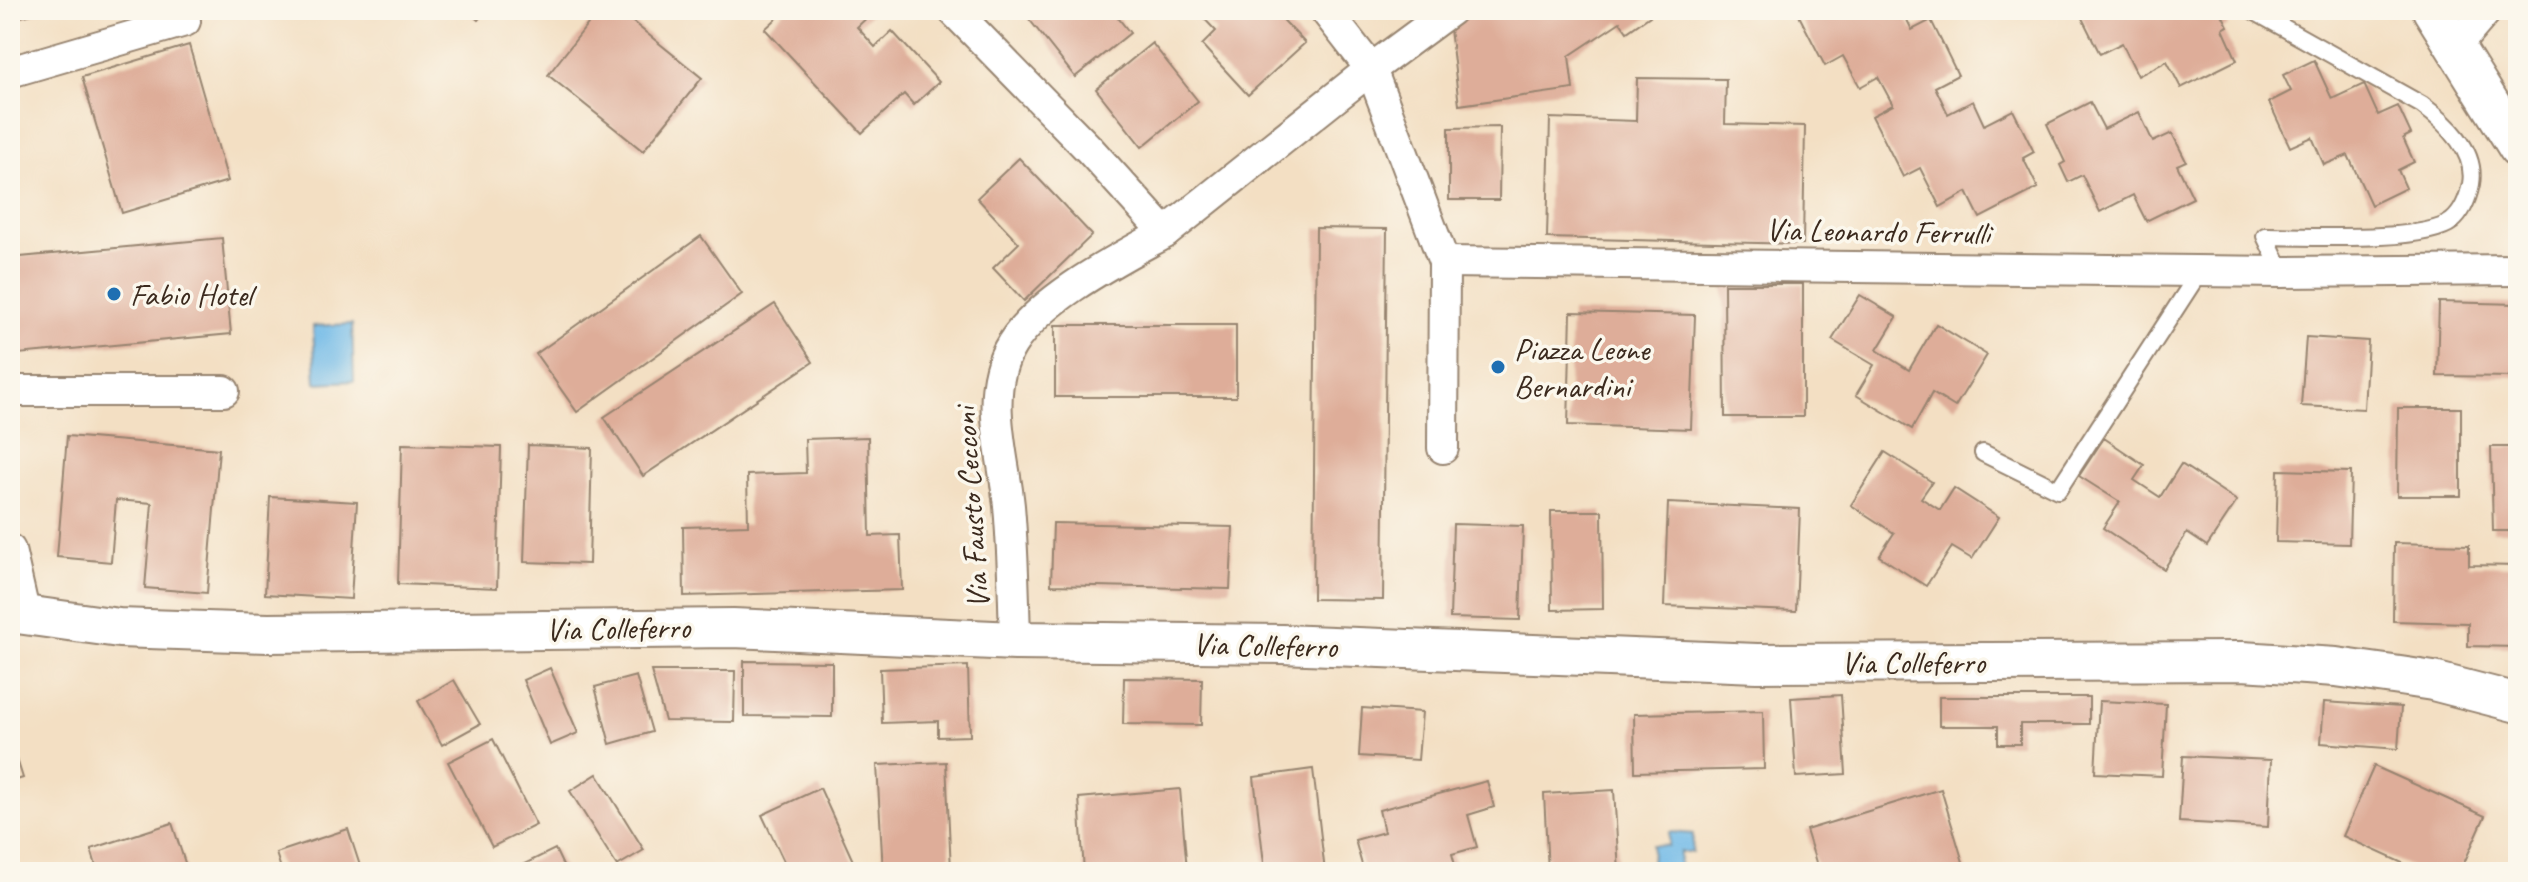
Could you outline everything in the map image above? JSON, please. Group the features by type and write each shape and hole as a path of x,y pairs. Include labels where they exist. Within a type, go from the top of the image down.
{"street":[{"path":"953,10 1089,149 1165,233"},
{"path":"1325,10 1371,69 1444,262 1443,448"},
{"name":"Via Fausto Cecconi","path":"1015,641 1009,504 998,412 999,384 1006,357 1020,334 1053,302 1100,268 1165,233 1371,69 1451,10"},
{"path":"2432,10 2518,148"},
{"path":"2456,46 2487,10"},
{"path":"10,72 185,21"},
{"name":"Via Leonardo Ferrulli","path":"1444,262 2282,272 2518,270"},
{"path":"10,391 224,391"},
{"path":"10,550 18,614"},
{"name":"Via Colleferro","path":"18,614 119,628 232,632 675,627 794,629 1015,641 1282,644 1757,663 2273,662 2336,667 2433,681 2518,703"}],"lane":[{"path":"2252,10 2422,105 2441,119 2468,155 2472,179 2466,203 2452,221 2431,232 2265,236 2282,272"},
{"path":"1983,453 2058,490 2200,271"}],"water":[{"path":"352,324 354,381 316,383 313,326"},
{"path":"1669,832 1693,834 1692,852 1680,852 1679,872 1651,872 1652,845 1668,846"}],"building":[{"path":"10,10 43,10 43,11 10,20"},
{"path":"467,10 486,10 478,20"},
{"path":"599,10 618,10 702,78 643,151 548,75"},
{"path":"786,10 875,10 857,27 875,47 892,31 939,82 914,105 904,94 862,133 765,29"},
{"path":"1041,10 1112,10 1130,33 1075,77 1029,19"},
{"path":"1196,10 1274,10 1305,43 1248,95 1202,45 1216,31"},
{"path":"1466,10 1646,10 1650,16 1627,32 1620,22 1569,56 1573,89 1459,105 1449,20 1468,17"},
{"path":"1796,10 1902,10 1912,30 1931,20 1958,75 1935,87 1948,114 1973,101 1984,125 2013,110 2034,152 2023,158 2038,188 1980,218 1967,192 1940,207 1920,168 1903,177 1872,116 1893,105 1878,77 1860,87 1843,56 1825,66"},
{"path":"2078,10 2220,10 2228,26 2223,29 2237,60 2181,88 2167,61 2138,76 2122,43 2100,54"},
{"path":"1152,43 1198,101 1142,147 1096,89"},
{"path":"189,45 228,181 122,213 82,77"},
{"path":"2314,60 2332,99 2364,84 2378,115 2398,106 2411,134 2403,138 2414,162 2398,170 2406,188 2371,205 2348,155 2324,165 2312,137 2290,147 2269,102 2291,91 2283,75"},
{"path":"1637,78 1726,79 1725,124 1805,126 1803,244 1547,238 1550,118 1636,121"},
{"path":"2090,102 2104,129 2139,112 2153,142 2172,133 2186,161 2177,165 2193,198 2146,221 2133,195 2100,212 2082,175 2068,182 2060,165 2065,162 2047,124"},
{"path":"1500,127 1499,200 1449,200 1449,128"},
{"path":"1019,158 1092,235 1024,301 993,268 1019,243 977,198"},
{"path":"1316,228 1387,229 1383,600 1313,599"},
{"path":"701,236 742,294 577,412 536,354"},
{"path":"222,238 231,334 18,354 10,258"},
{"path":"1724,284 1803,284 1803,417 1725,417"},
{"path":"1860,295 1897,317 1877,350 1909,370 1936,324 1987,355 1955,407 1932,393 1912,429 1856,395 1874,365 1832,340"},
{"path":"2439,302 2518,304 2517,377 2437,376"},
{"path":"775,304 813,362 643,476 604,417"},
{"path":"1571,312 1695,315 1691,429 1568,425"},
{"path":"1055,325 1236,325 1236,397 1055,397"},
{"path":"2306,337 2368,341 2364,409 2301,406"},
{"path":"2398,408 2461,408 2461,496 2397,496"},
{"path":"67,436 219,449 207,593 145,588 152,503 116,500 111,562 57,557"},
{"path":"868,437 870,536 900,535 902,590 684,596 683,527 748,525 747,475 806,473 805,439"},
{"path":"2104,438 2144,465 2134,480 2160,497 2181,464 2237,501 2207,546 2187,533 2164,569 2103,528 2120,502 2079,476"},
{"path":"402,444 501,447 497,588 398,584"},
{"path":"528,445 592,448 589,564 524,562"},
{"path":"2491,447 2518,447 2518,531 2493,531"},
{"path":"1885,452 1932,482 1921,498 1940,510 1954,488 1999,517 1972,559 1952,547 1926,586 1879,556 1894,533 1851,505"},
{"path":"2278,470 2351,472 2349,544 2276,542"},
{"path":"270,497 357,502 351,599 265,594"},
{"path":"1668,503 1800,509 1796,611 1664,606"},
{"path":"1551,511 1602,511 1603,609 1552,610"},
{"path":"1053,523 1233,527 1230,589 1051,585"},
{"path":"1453,524 1523,526 1520,620 1450,618"},
{"path":"2394,543 2469,545 2469,565 2518,566 2518,647 2468,646 2468,623 2393,621"},
{"path":"744,661 832,662 832,717 744,716"},
{"path":"968,666 970,736 938,737 938,721 882,723 880,669"},
{"path":"550,668 578,733 550,745 523,680"},
{"path":"651,671 735,671 734,722 665,721"},
{"path":"636,676 652,732 610,744 595,687"},
{"path":"1124,678 1202,679 1201,725 1123,724"},
{"path":"454,680 480,724 442,745 418,701"},
{"path":"1841,695 1846,774 1796,777 1791,698"},
{"path":"1939,697 2089,697 2089,724 2020,724 2020,744 1998,744 1998,726 1939,726"},
{"path":"2099,701 2166,704 2162,776 2095,773"},
{"path":"2324,702 2401,707 2398,749 2321,743"},
{"path":"1362,708 1422,712 1418,760 1359,756"},
{"path":"1763,711 1764,769 1635,772 1634,714"},
{"path":"10,737 23,778 10,782"},
{"path":"493,739 536,825 492,847 448,762"},
{"path":"2183,756 2271,760 2268,827 2179,822"},
{"path":"946,762 951,870 883,872 877,765"},
{"path":"2374,766 2485,816 2460,872 2422,872 2343,836"},
{"path":"1313,769 1325,872 1265,872 1254,777"},
{"path":"597,774 644,850 617,866 570,791"},
{"path":"2518,775 2518,792 2511,788"},
{"path":"1487,781 1494,807 1468,815 1477,847 1452,854 1457,872 1364,872 1355,840 1384,832 1379,810"},
{"path":"820,788 858,872 789,872 762,815"},
{"path":"1180,789 1187,870 1084,872 1079,798"},
{"path":"1941,789 1966,872 1819,872 1806,830"},
{"path":"1614,790 1619,872 1548,872 1544,794"},
{"path":"172,823 188,872 98,872 91,849"},
{"path":"348,829 362,872 282,872 276,853"},
{"path":"555,849 566,872 508,872"}],"place":[{"name":"Fabio Hotel","path":"114,294"},
{"name":"Piazza Leone Bernardini","path":"1498,367"}]}
